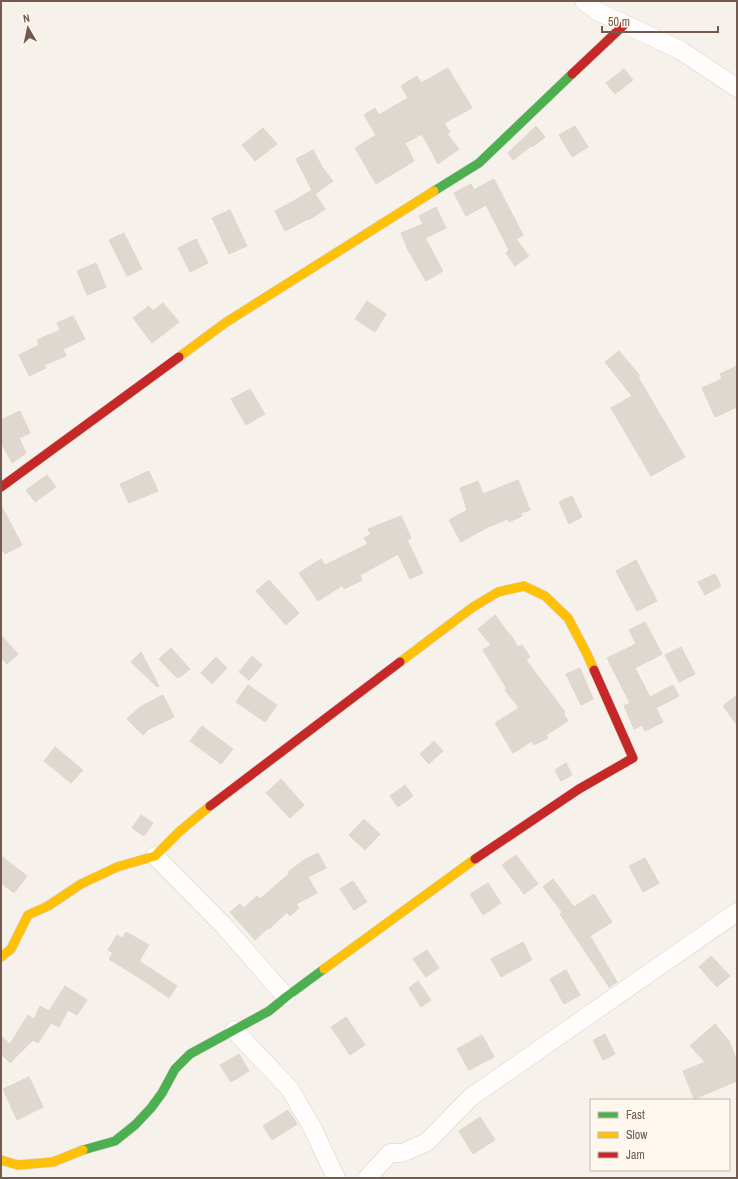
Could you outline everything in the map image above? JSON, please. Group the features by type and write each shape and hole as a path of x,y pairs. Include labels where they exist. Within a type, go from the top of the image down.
{"street":[{"path":"584,1 597,10 680,50 737,88"},
{"path":"1,487 225,323 480,163 625,24"},
{"path":"1,957 11,949 28,915 48,906 82,884 118,867 155,856 203,811 473,607 498,592 524,586 545,596 568,618 587,654 633,758 579,789 466,865 269,1011 190,1054 175,1069 151,1108 135,1125 115,1141 81,1151 53,1162 18,1164 1,1160"},
{"path":"155,856 224,926 286,997"},
{"path":"367,1178 390,1153 402,1153 427,1142 472,1097 737,912"},
{"path":"234,1030 290,1089 313,1129 336,1178"}],"building":[{"path":"448,68 472,108 444,123 450,132 447,134 459,149 438,164 422,134 405,143 414,161 376,184 355,148 376,135 364,115 375,108 379,115 408,98 401,86 417,76 421,83"},
{"path":"624,69 633,80 615,94 606,83"},
{"path":"536,126 545,137 513,160 508,153"},
{"path":"575,126 588,147 572,157 559,135"},
{"path":"263,128 277,144 255,161 242,145"},
{"path":"313,150 322,167 333,181 315,194 325,209 309,220 308,219 285,231 275,211 312,190 296,159"},
{"path":"494,179 523,235 516,239 529,256 515,266 506,253 509,250 486,205 466,216 454,193 471,184 474,190"},
{"path":"436,207 446,228 425,238 443,271 426,281 408,250 401,233 423,224 419,216"},
{"path":"230,210 247,246 229,254 212,218"},
{"path":"124,233 142,269 127,276 109,240"},
{"path":"196,239 208,263 190,272 178,248"},
{"path":"96,263 106,287 87,295 77,271"},
{"path":"367,301 386,314 375,332 355,319"},
{"path":"163,303 179,322 152,343 133,318 149,306 153,311"},
{"path":"73,316 85,339 63,349 66,356 44,365 46,368 29,376 19,355 39,345 37,340 60,330 57,323"},
{"path":"619,351 640,376 638,377 685,457 651,476 611,408 632,396 605,362"},
{"path":"737,366 737,407 715,417 702,388 722,379 720,374"},
{"path":"250,389 265,414 246,425 231,399"},
{"path":"20,411 30,433 19,438 26,453 12,463 1,442 1,420"},
{"path":"149,471 158,491 129,503 120,484"},
{"path":"47,475 56,487 35,502 26,490"},
{"path":"518,480 530,510 521,513 522,516 509,522 508,519 488,527 461,542 449,520 467,510 460,488 478,481 483,494"},
{"path":"572,496 582,517 569,524 559,502"},
{"path":"1,505 22,545 5,554 1,547"},
{"path":"401,516 411,538 407,540 423,573 410,579 398,554 360,575 362,580 344,589 343,585 318,601 299,573 321,559 325,565 368,544 364,538 371,534 368,529"},
{"path":"636,560 657,601 637,611 616,571"},
{"path":"715,574 721,586 705,595 698,582"},
{"path":"269,580 299,613 286,625 256,591"},
{"path":"495,615 518,647 522,645 530,657 526,660 565,712 563,713 568,721 546,735 548,738 534,745 532,741 513,753 495,723 519,708 505,690 507,689 483,650 491,645 478,629"},
{"path":"645,622 662,654 635,668 650,697 673,685 679,696 656,708 663,722 645,731 642,725 634,729 624,706 630,703 607,658 636,644 629,630"},
{"path":"1,635 18,654 7,664 1,657"},
{"path":"681,647 695,674 679,682 665,655"},
{"path":"171,648 190,669 180,677 176,677 159,659"},
{"path":"141,652 159,686 157,687 131,662"},
{"path":"252,656 262,665 249,680 239,672"},
{"path":"216,657 227,668 212,684 201,673"},
{"path":"580,668 593,699 581,705 566,674"},
{"path":"248,685 277,705 265,722 236,702"},
{"path":"163,695 174,717 149,729 143,735 127,719 140,707"},
{"path":"737,695 737,725 723,706"},
{"path":"202,726 233,749 221,764 190,741"},
{"path":"434,741 443,751 429,764 420,754"},
{"path":"55,747 83,770 71,783 44,761"},
{"path":"566,763 572,775 561,781 555,770"},
{"path":"281,779 304,805 290,818 266,793"},
{"path":"405,785 413,796 398,807 390,796"},
{"path":"141,815 153,823 144,836 132,828"},
{"path":"364,819 380,834 365,850 349,835"},
{"path":"318,853 326,868 308,877 317,893 296,904 299,908 290,916 287,912 255,940 230,912 240,904 244,908 257,896 260,899 289,874 288,872 304,860"},
{"path":"516,855 538,884 524,894 502,865"},
{"path":"1,856 27,876 14,893 1,883"},
{"path":"645,858 659,883 643,892 629,866"},
{"path":"553,879 574,907 594,894 612,922 590,936 617,982 609,987 560,914 562,912 543,887"},
{"path":"353,881 367,902 354,910 340,889"},
{"path":"488,883 501,903 483,915 470,894"},
{"path":"126,932 149,945 139,961 177,986 169,998 109,959 113,953 108,950 117,935 122,938"},
{"path":"523,942 532,960 501,977 491,959"},
{"path":"427,950 439,968 426,977 413,959"},
{"path":"711,956 730,976 717,987 699,967"},
{"path":"566,970 580,995 564,1004 550,979"},
{"path":"418,981 431,1000 421,1007 409,988"},
{"path":"65,986 87,1000 77,1015 68,1010 59,1027 51,1023 38,1043 33,1040 10,1063 1,1054 1,1036 10,1044 28,1015 34,1019 40,1006 49,1011"},
{"path":"346,1017 365,1045 350,1055 331,1027"},
{"path":"715,1024 729,1041 737,1062 737,1081 694,1099 683,1071 705,1062 690,1046"},
{"path":"605,1034 615,1054 603,1060 593,1040"},
{"path":"482,1035 494,1057 469,1070 457,1049"},
{"path":"239,1054 249,1071 231,1082 220,1065"},
{"path":"29,1077 43,1107 17,1120 3,1089"},
{"path":"288,1110 297,1124 272,1140 263,1126"},
{"path":"480,1117 495,1140 473,1154 459,1131"}],"traffic: fast":[{"path":"434,191 479,163 572,74"},
{"path":"83,1150 115,1141 135,1125 151,1108 162,1093 175,1069 190,1054 269,1011 324,969"}],"traffic: slow":[{"path":"179,357 225,323 434,191"},
{"path":"400,662 473,607 498,592 524,586 545,596 568,618 594,670"},
{"path":"1,957 11,949 28,915 48,906 81,884 117,867 155,856 180,831 210,806"},
{"path":"324,969 475,859"},
{"path":"1,1160 18,1165 53,1162 83,1150"}],"traffic: jam":[{"path":"572,74 625,24"},
{"path":"1,487 179,357"},
{"path":"210,806 400,662"},
{"path":"475,859 579,789 633,758 594,670"}]}
